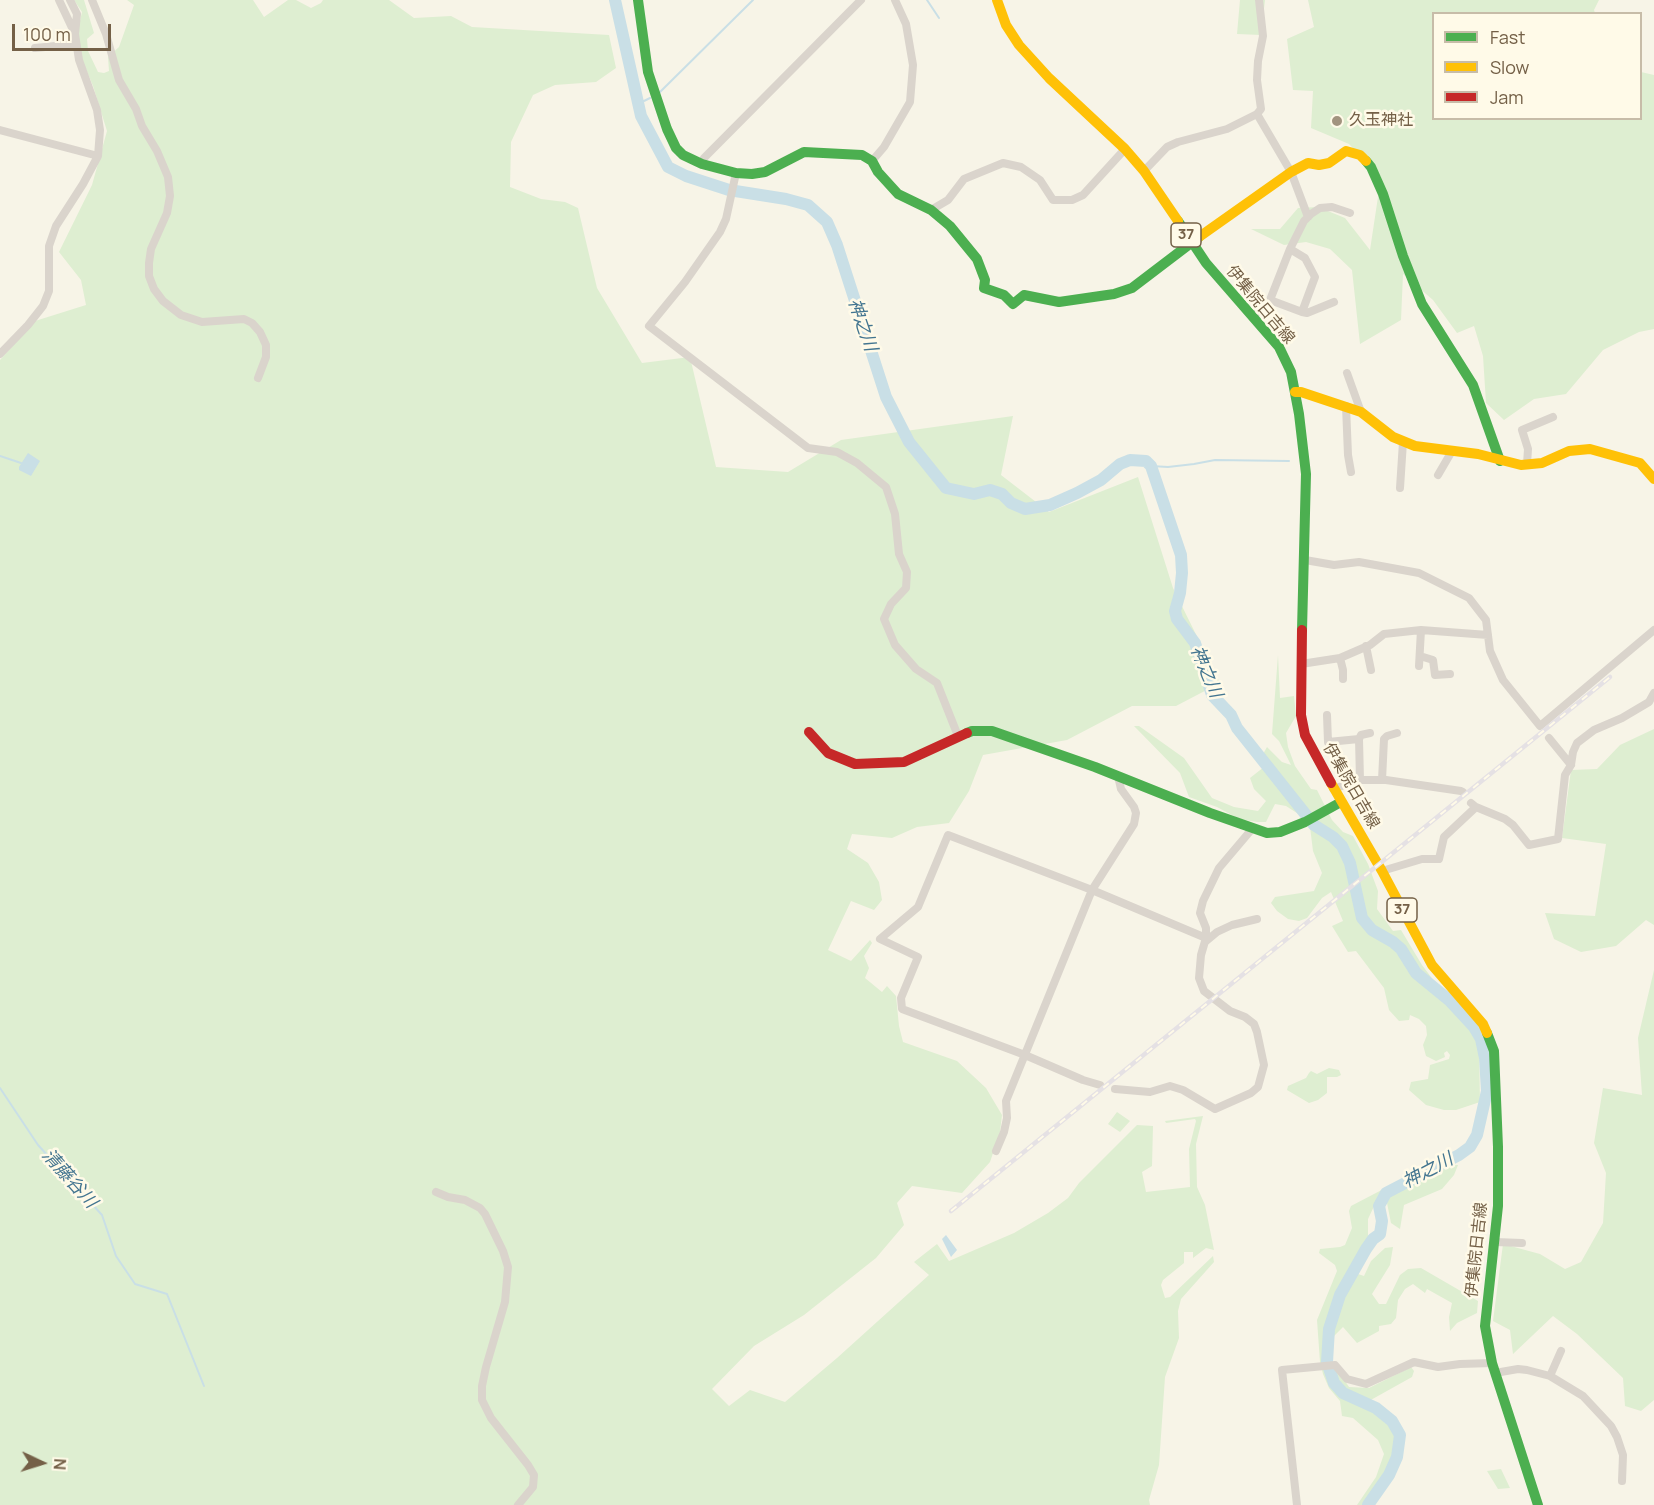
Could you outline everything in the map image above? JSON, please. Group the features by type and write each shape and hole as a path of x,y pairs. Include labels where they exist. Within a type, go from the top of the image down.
{"street":[{"path":"59,0 75,34"},
{"path":"0,354 43,306 49,291 49,246 56,226 98,156 100,130 97,110 79,60 75,34 78,14 70,0"},
{"path":"92,0 106,34 120,80 168,177 170,196 167,213 152,249 149,263 154,289 163,301 181,315 202,322 244,319 252,322 266,345 266,357 258,378"},
{"path":"638,0 648,72 667,129 676,148 683,155 736,176 765,172 796,155 811,152 857,154 872,161 878,172 898,194 931,210 950,226 977,259 985,280 984,288 1004,295 1013,304 1024,295 1059,302 1114,294 1132,288 1191,242 1291,172 1308,163 1319,165 1329,163 1346,151 1360,155 1371,167 1383,194 1422,304 1473,385 1500,461"},
{"path":"702,164 704,158 861,0"},
{"path":"872,161 884,147 910,102 913,65 906,24 895,0"},
{"name":"伊集院日吉線","path":"997,0 1012,36 1028,56 1125,149 1144,171 1191,242 1222,283 1254,316 1279,347 1287,361 1295,392 1306,474 1301,664 1301,715 1305,735 1432,965 1483,1024 1494,1051 1498,1147 1496,1242 1485,1310 1486,1337 1538,1505"},
{"path":"1144,171 1172,144 1227,129 1261,110 1257,80 1263,36 1259,0"},
{"path":"35,48 76,44"},
{"path":"1257,114 1291,172 1308,217"},
{"path":"0,130 98,156"},
{"path":"931,210 948,200 964,179 1003,163 1021,167 1040,180 1053,200 1072,200 1083,195 1125,149"},
{"path":"736,176 726,219 720,232 685,282 649,326 808,448 837,452 857,463 886,487 895,514 899,554 907,572 906,588 891,604 884,618 895,645 916,669 938,683 958,736"},
{"path":"1254,316 1270,300 1290,249 1308,217 1320,208 1332,207 1350,213"},
{"path":"1290,249 1305,258 1315,277 1302,312"},
{"path":"1270,300 1307,313 1334,302"},
{"path":"1347,373 1361,412"},
{"path":"1295,392 1361,412 1403,442 1478,454 1521,465 1542,463 1569,452 1590,449 1640,463 1654,479"},
{"path":"1346,406 1351,472"},
{"path":"1527,464 1528,448 1522,430 1553,417"},
{"path":"1400,488 1403,442"},
{"path":"1438,475 1452,451"},
{"path":"1305,560 1334,565 1359,562 1419,573 1470,598 1486,620 1490,651 1503,680 1540,727 1654,630"},
{"path":"1301,664 1340,657 1366,646 1384,634 1421,630 1488,635"},
{"path":"1419,666 1421,630"},
{"path":"1366,646 1371,670"},
{"path":"1420,656 1433,660 1435,675 1450,674"},
{"path":"1340,657 1343,679"},
{"path":"1382,872 1422,859 1438,859 1444,837 1474,805 1505,819 1529,845 1558,839 1564,775 1577,743 1594,730 1622,718 1649,702 1654,693"},
{"path":"1327,715 1328,742 1359,739"},
{"path":"809,732 828,753 855,764 904,762 972,731 992,731 1268,833 1280,832 1305,822 1341,802"},
{"path":"1382,780 1384,739 1387,735 1397,733"},
{"path":"1360,780 1359,739 1361,735 1370,734"},
{"path":"1549,738 1570,765"},
{"path":"996,1151 1006,1125 1006,1101 1092,890 1135,820 1134,807 1121,789 1118,776"},
{"path":"1334,789 1360,780 1382,780 1463,792"},
{"path":"1115,1089 1150,1092 1170,1086 1183,1090 1215,1109 1251,1093 1258,1087 1264,1065 1254,1024 1245,1017 1230,1011 1204,991 1199,978 1201,955 1206,940 1206,928 1200,913 1209,887 1219,868 1252,829"},
{"path":"1101,1085 1083,1080 902,1008 900,998 918,957 880,939 918,907 948,835 1092,890 1206,940"},
{"path":"1206,940 1232,925 1257,919"},
{"path":"436,1192 447,1197 465,1200 480,1208 503,1251 508,1267 505,1302 486,1367 482,1400 491,1418 534,1475 533,1487 518,1505"},
{"path":"1496,1242 1522,1243"},
{"path":"1550,1376 1562,1351"},
{"path":"1297,1505 1282,1370 1335,1365 1347,1379 1366,1384 1414,1362 1437,1368 1460,1364 1518,1369 1550,1376 1583,1396 1611,1426 1622,1447 1623,1481"}],"green space":[{"path":"74,0 84,0 94,33 87,39 88,51 98,72 104,73 109,71 108,57 119,47 134,5 127,0 253,0 264,17 288,0 296,0 311,8 323,0 389,0 414,18 451,16 472,27 609,35 616,68 596,82 555,85 533,95 511,142 510,187 541,199 565,202 578,208 597,288 642,363 690,357 716,467 788,472 841,440 1013,416 1001,475 1049,512 1138,477 1173,588 1220,683 1176,706 1132,706 1067,740 983,755 969,791 949,823 917,827 892,838 852,834 847,849 868,863 879,882 882,900 874,910 851,901 828,950 851,961 870,940 872,943 864,956 869,968 865,978 882,992 887,986 896,996 903,1042 957,1061 986,1088 1002,1115 1000,1132 990,1162 962,1193 912,1186 897,1203 904,1225 876,1258 804,1315 754,1346 712,1389 729,1406 750,1390 785,1402 929,1275 914,1262 937,1244 949,1261 1014,1233 1048,1213 1068,1198 1079,1183 1137,1125 1153,1126 1152,1166 1142,1172 1146,1192 1190,1187 1189,1149 1196,1121 1195,1119 1166,1123 1165,1121 1203,1116 1196,1144 1197,1187 1205,1205 1214,1250 1206,1248 1193,1258 1193,1252 1184,1252 1184,1263 1163,1280 1161,1285 1165,1298 1170,1297 1213,1256 1214,1262 1181,1299 1178,1311 1179,1338 1165,1377 1159,1465 1149,1500 1150,1505 0,1505 0,360 35,321 86,305 81,280 59,252 92,185 107,131 93,86 80,55 77,34 82,12"},
{"path":"1240,0 1265,0 1261,35 1237,34"},
{"path":"1308,0 1599,0 1595,12 1432,12 1432,120 1642,120 1642,72 1654,75 1654,329 1639,332 1603,350 1566,394 1534,399 1504,420 1486,403 1483,356 1474,326 1457,333 1433,300 1403,274 1401,320 1360,344 1352,270 1330,249 1306,242 1284,245 1251,229 1280,229 1298,208 1318,207 1345,218 1370,250 1381,177 1349,144 1311,128 1313,91 1293,90 1287,39 1314,27"},
{"path":"1278,655 1280,698 1294,696 1296,716 1286,733 1295,766 1311,789 1317,790 1332,820 1343,832 1353,836 1368,864 1378,891 1377,909 1393,931 1401,930 1422,965 1473,1033 1479,1048 1480,1102 1456,1110 1444,1110 1426,1105 1409,1090 1411,1082 1428,1079 1430,1065 1449,1059 1450,1055 1447,1051 1444,1053 1445,1057 1436,1061 1426,1056 1423,1045 1427,1035 1426,1026 1419,1019 1410,1015 1409,1020 1399,1021 1389,1010 1384,988 1356,951 1348,952 1332,926 1343,921 1331,892 1322,898 1307,918 1299,921 1288,919 1271,903 1275,897 1314,891 1322,873 1313,851 1310,827 1300,815 1286,806 1275,804 1266,822 1257,822 1239,819 1217,807 1189,797 1180,773 1134,726 1139,726 1184,758 1212,798 1234,807 1258,811 1266,801 1254,789 1250,778 1269,763 1263,754 1267,747 1282,762 1291,765 1279,741 1272,734"},
{"path":"1654,729 1654,925 1646,920 1616,946 1581,952 1554,939 1545,913 1595,916 1606,844 1562,838 1571,770 1597,769 1620,745"},
{"path":"1654,970 1654,1400 1641,1411 1625,1406 1623,1378 1577,1334 1553,1316 1513,1354 1510,1330 1493,1321 1503,1244 1540,1254 1565,1269 1581,1262 1603,1223 1606,1173 1594,1143 1603,1088 1642,1095 1638,1038"},
{"path":"1329,1068 1339,1070 1341,1075 1327,1077 1327,1093 1318,1100 1309,1103 1287,1090 1288,1086 1306,1078 1311,1071 1317,1074"},
{"path":"1117,1112 1130,1121 1120,1132 1108,1124"},
{"path":"1447,1165 1458,1165 1454,1175 1442,1189 1404,1205 1400,1229 1391,1223 1386,1198 1376,1202 1368,1219 1368,1237 1361,1254 1358,1274 1364,1276 1371,1261 1385,1248 1393,1247 1390,1265 1372,1294 1379,1304 1386,1304 1400,1275 1408,1269 1421,1268 1478,1301 1477,1313 1457,1323 1450,1331 1449,1317 1452,1303 1427,1289 1425,1293 1413,1284 1405,1289 1398,1300 1396,1318 1391,1324 1379,1326 1379,1331 1357,1343 1343,1327 1333,1337 1331,1360 1349,1387 1369,1388 1411,1367 1414,1371 1412,1377 1369,1401 1374,1412 1392,1429 1396,1437 1395,1448 1388,1467 1366,1505 1357,1505 1376,1477 1384,1454 1378,1440 1353,1418 1342,1416 1340,1401 1329,1388 1323,1374 1317,1320 1337,1271 1335,1265 1319,1253 1320,1249 1345,1245 1352,1228 1349,1211 1351,1206 1395,1183 1419,1178"},
{"path":"1501,1469 1510,1488 1498,1489 1487,1471"}],"water":[{"path":"28,453 40,461 31,476 19,470"},
{"path":"946,1235 957,1250 951,1257 942,1239"}],"waterway":[{"name":"神之川","path":"615,0 641,116 668,167 686,176 729,190 808,205 827,222 837,245 886,397 909,442 946,488 974,494 990,490 1002,494 1011,503 1025,509 1050,505 1077,493 1101,480 1120,464 1130,460 1146,461 1151,466 1181,555 1180,593 1175,611 1177,619 1195,643 1212,695 1231,715 1237,728 1314,825 1333,837 1342,846 1350,863 1362,918 1372,930 1401,949 1416,973 1449,1000 1474,1027 1481,1039 1487,1091 1477,1135 1470,1147 1459,1155 1386,1193 1379,1206 1382,1221 1380,1234 1366,1249 1340,1295 1329,1329 1327,1362 1334,1383 1343,1393 1376,1408 1392,1421 1400,1435 1397,1457 1389,1475 1368,1505"},
{"path":"659,93 753,0"},
{"path":"927,0 939,18"},
{"path":"638,104 650,98"},
{"path":"0,456 21,463"},
{"path":"1151,466 1168,467 1215,460 1289,461"},
{"name":"清藤谷川","path":"0,1088 38,1145 102,1215 116,1256 135,1284 167,1294 204,1386"}],"railway":[{"path":"951,1211 1610,677"}],"traffic: fast":[{"path":"638,0 648,72 667,129 676,148 683,155 702,164 736,173 752,174 765,172 804,152 862,155 872,161 878,172 898,194 931,210 950,226 977,259 985,280 984,288 1004,295 1013,304 1024,295 1059,302 1114,294 1132,288 1199,237"},
{"path":"1366,161 1383,194 1403,256 1422,304 1473,385 1500,461"},
{"path":"1178,221 1206,263 1279,347 1291,372 1299,414 1306,474 1302,630"},
{"path":"967,733 992,731 1095,767 1267,833 1280,832 1305,822 1341,802"},
{"path":"1487,1033 1494,1051 1498,1206 1485,1326 1492,1363 1538,1505"}],"traffic: slow":[{"path":"997,0 1006,25 1019,45 1049,78 1125,149 1144,171 1178,221"},
{"path":"1199,237 1291,172 1308,163 1319,165 1329,163 1346,151 1360,155 1366,161"},
{"path":"1295,392 1361,412 1393,437 1415,446 1478,454 1521,465 1542,463 1569,451 1590,449 1640,463 1654,479"},
{"path":"1331,783 1382,871 1432,965 1483,1024 1487,1033"}],"traffic: jam":[{"path":"1302,630 1301,715 1305,735 1331,783"},
{"path":"809,732 828,753 855,764 904,762 967,733"}],"place":[{"name":"久玉神社","path":"1337,121"}]}
